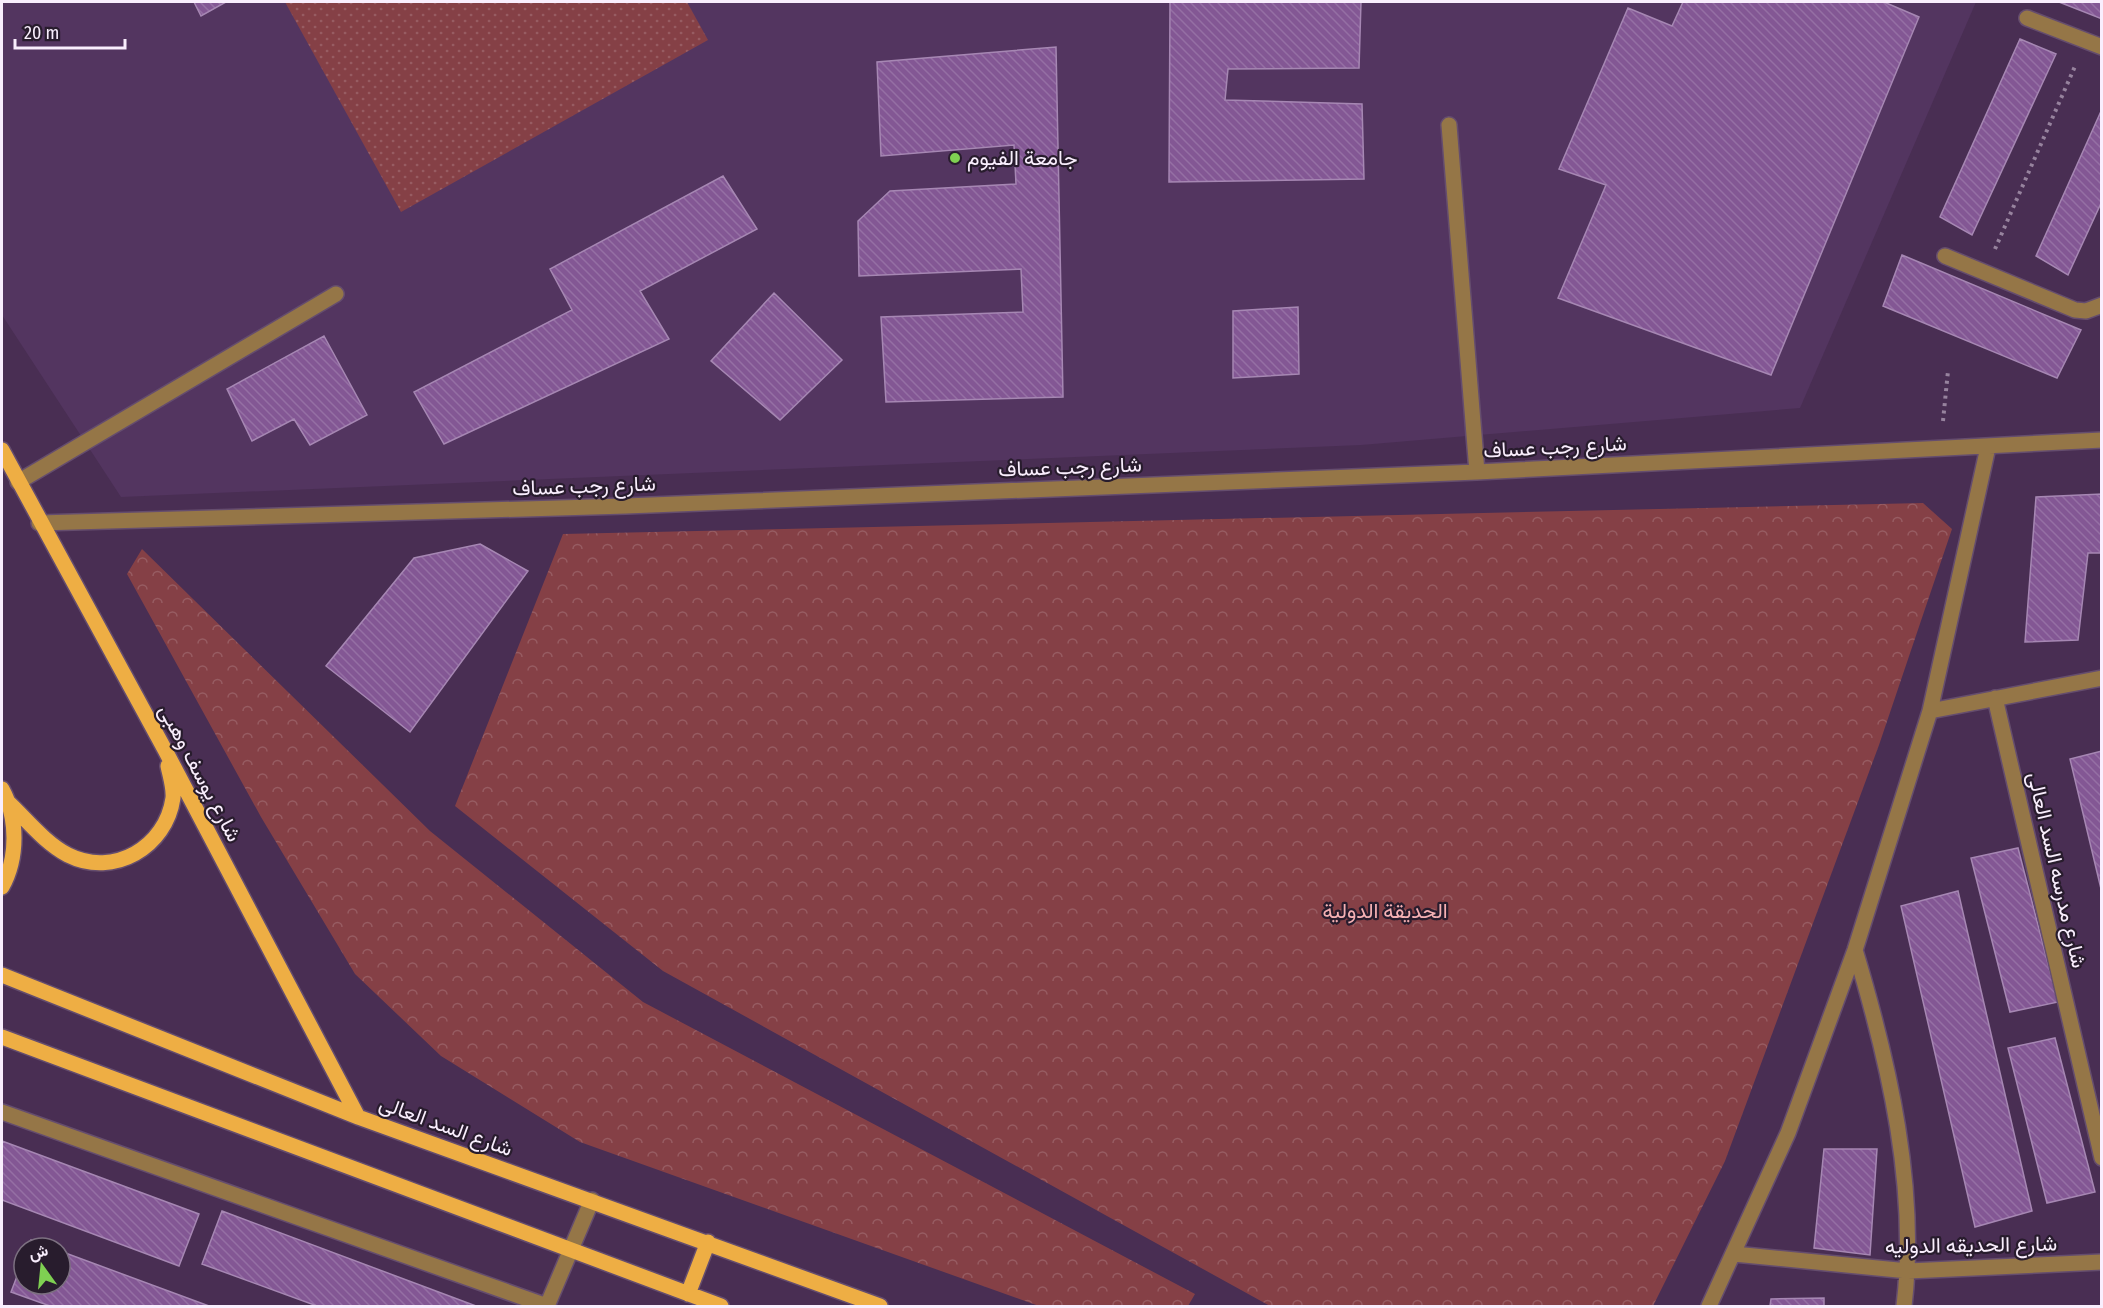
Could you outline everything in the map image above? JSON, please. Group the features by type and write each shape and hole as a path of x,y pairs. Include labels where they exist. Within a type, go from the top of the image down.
{"main road":[{"name":"شارع يوسف وهبى","path":"2,450 39,523 165,750 358,1117"},
{"path":"5,796 51,844 68,855 87,862 108,863 128,858 146,848 160,834 169,815 173,795 165,750"},
{"path":"2,887 8,875 15,839 5,796"},
{"name":"شارع السد العالى","path":"2,975 358,1117 880,1306"},
{"path":"2,1037 721,1306"},
{"path":"688,1294 708,1242"}],"street":[{"path":"2027,18 2102,47"},
{"path":"1449,125 1477,472"},
{"path":"1945,256 2075,310 2086,311 2102,305"},
{"path":"18,482 336,294"},
{"name":"شارع رجب عساف","path":"39,523 626,506 1477,472 2102,440"},
{"path":"1709,1306 1788,1133 1855,950 1930,711 1988,447"},
{"path":"1930,711 2102,678"},
{"name":"شارع مدرسه السد العالى","path":"1995,698 2096,1108 2102,1158"},
{"path":"1855,950 1874,1013 1893,1109 1905,1206 1908,1271 1904,1306"},
{"path":"2,1112 547,1306 592,1200"},
{"name":"شارع الحديقه الدوليه","path":"1734,1254 1908,1271 2102,1262"}],"path":[{"path":"1985,272 2086,41"},
{"path":"1940,449 1948,371"}],"shaded area":[{"name":"جامعة الفيوم","path":"2,2 1976,2 1800,408 1361,445 121,497 2,315"}],"green space":[{"path":"285,2 687,2 708,40 401,212"},
{"name":"الحديقة الدولية","path":"1923,503 1952,529 1879,745 1725,1161 1653,1306 1270,1306 663,971 455,806 563,534"},
{"path":"142,549 430,831 643,1002 1195,1294 1188,1306 1039,1306 580,1142 441,1056 355,974 261,817 127,574"}],"building":[{"path":"194,2 226,2 201,16"},
{"path":"1170,2 1361,2 1359,68 1228,69 1225,100 1362,104 1364,179 1169,182"},
{"path":"1683,2 1884,2 1919,17 1771,375 1558,298 1606,185 1559,169 1628,8 1672,26"},
{"path":"2059,2 2102,2 2102,19"},
{"path":"2020,39 2056,54 1972,235 1940,217"},
{"path":"1056,47 1063,397 886,402 881,317 1023,312 1021,269 859,276 858,221 890,191 1016,184 1014,145 881,156 877,62"},
{"path":"2102,109 2102,201 2068,275 2036,256"},
{"path":"723,176 757,229 640,291 669,339 444,444 414,392 572,310 550,269"},
{"path":"1902,255 2081,330 2057,378 1883,306"},
{"path":"774,293 842,360 780,420 711,361"},
{"path":"1298,307 1299,374 1233,378 1233,311"},
{"path":"324,336 367,415 310,445 294,419 252,441 227,389"},
{"path":"2102,494 2102,553 2088,553 2078,640 2025,642 2036,497"},
{"path":"480,544 528,571 410,732 326,666 414,558"},
{"path":"2102,751 2102,893 2070,759"},
{"path":"2018,848 2058,1002 2010,1012 1971,858"},
{"path":"1958,891 2032,1211 1975,1227 1901,906"},
{"path":"2055,1038 2095,1192 2047,1203 2008,1048"},
{"path":"2,1141 199,1214 179,1266 2,1200"},
{"path":"1824,1149 1877,1149 1870,1255 1814,1248"},
{"path":"222,1211 476,1306 317,1306 202,1264"},
{"path":"72,1255 209,1306 50,1306 22,1296 72,1296"},
{"path":"1824,1298 1824,1306 1770,1306 1771,1299"}],"place":[{"name":"جامعة الفيوم","path":"955,158"}]}
